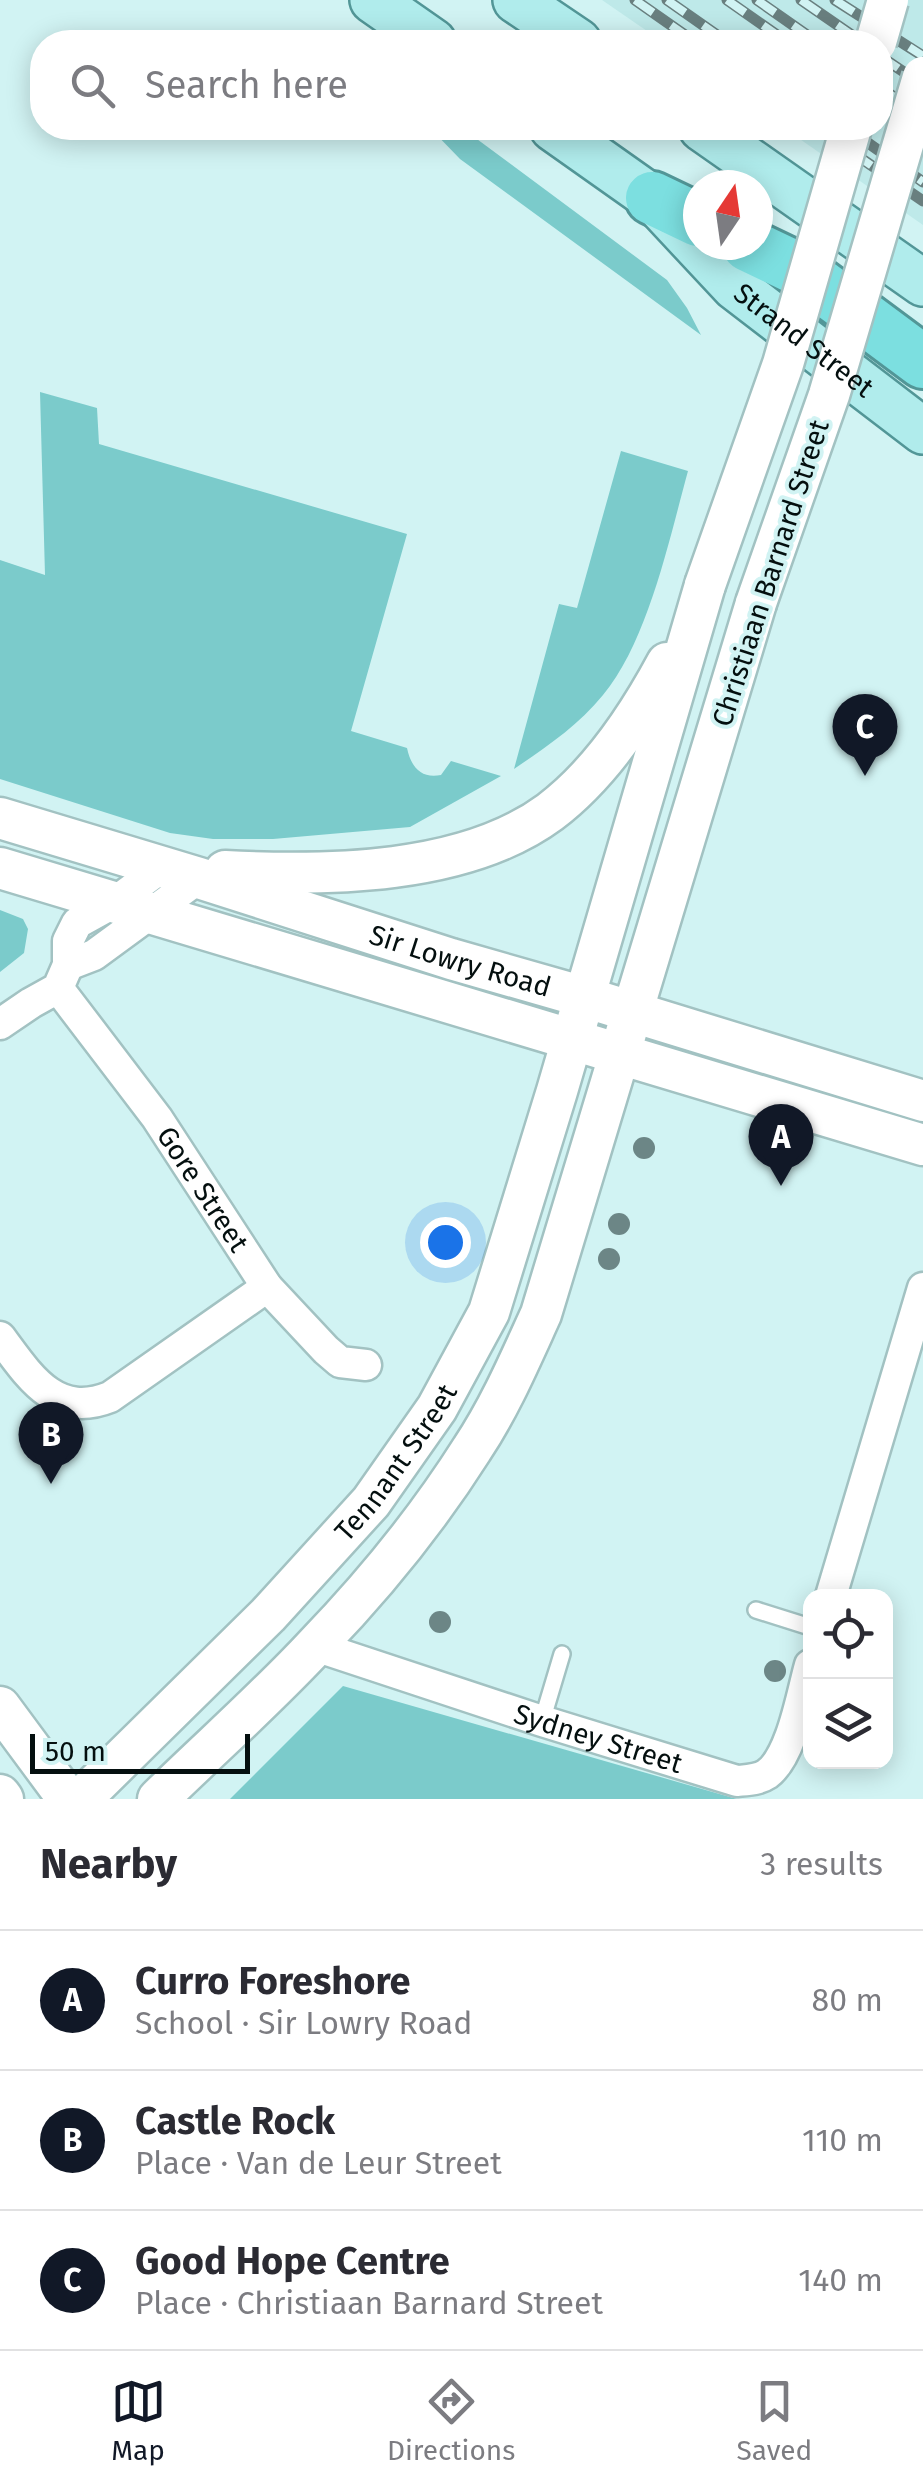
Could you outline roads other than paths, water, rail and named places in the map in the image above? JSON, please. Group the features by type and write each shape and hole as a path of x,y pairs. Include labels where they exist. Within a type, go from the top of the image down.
{"highway":[{"path":"773,258 798,270 923,362"}],"main road":[{"path":"373,0 416,30"},
{"path":"516,0 560,30"},
{"path":"879,30 888,0"},
{"name":"Christiaan Barnard Street","path":"619,1054 756,603 829,395 923,76"},
{"name":"Strand Street","path":"571,140 675,209 735,287 923,430"},
{"path":"719,140 923,283"},
{"name":"Christiaan Barnard Street","path":"571,1040 702,596 783,364 848,140"},
{"path":"180,872 275,874 385,868 456,856 507,837 550,812 590,775 643,703 702,596"},
{"name":"Sir Lowry Road","path":"0,818 923,1101"},
{"name":"Sir Lowry Road","path":"0,868 923,1145"},
{"path":"439,999 450,958"},
{"name":"Tennant Street","path":"81,1799 324,1556 371,1502 437,1408 489,1312 571,1040"},
{"name":"Tennant Street","path":"158,1799 315,1646 390,1563 474,1447 502,1399 540,1314 619,1054"},
{"path":"0,1707 68,1799"}],"street":[{"path":"0,1024 94,955 133,907 180,872"},
{"name":"Gore Street","path":"62,976 267,1286 340,1362 366,1365"},
{"path":"0,1338 37,1385 78,1404 97,1402 110,1397 267,1286"},
{"path":"833,1589 923,1288"},
{"name":"Sydney Street","path":"315,1646 737,1781 754,1780 776,1764 787,1745 806,1679"}],"lane":[{"path":"756,1610 803,1624"},
{"path":"542,1721 562,1654"}],"railway":[{"path":"635,0 678,30"},
{"path":"667,0 710,30"},
{"path":"727,0 770,30"},
{"path":"757,0 800,30"},
{"path":"801,0 845,30"},
{"path":"835,0 882,30"},
{"path":"893,37 923,56"},
{"path":"893,65 923,85"},
{"path":"893,96 923,118"},
{"path":"893,118 923,139"},
{"path":"834,140 923,201"},
{"path":"864,140 923,182"}],"place":[{"name":"Good Hope Centre","path":"865,776"},
{"name":"Curro Foreshore","path":"781,1186"},
{"name":"Castle Rock","path":"51,1484"}]}
